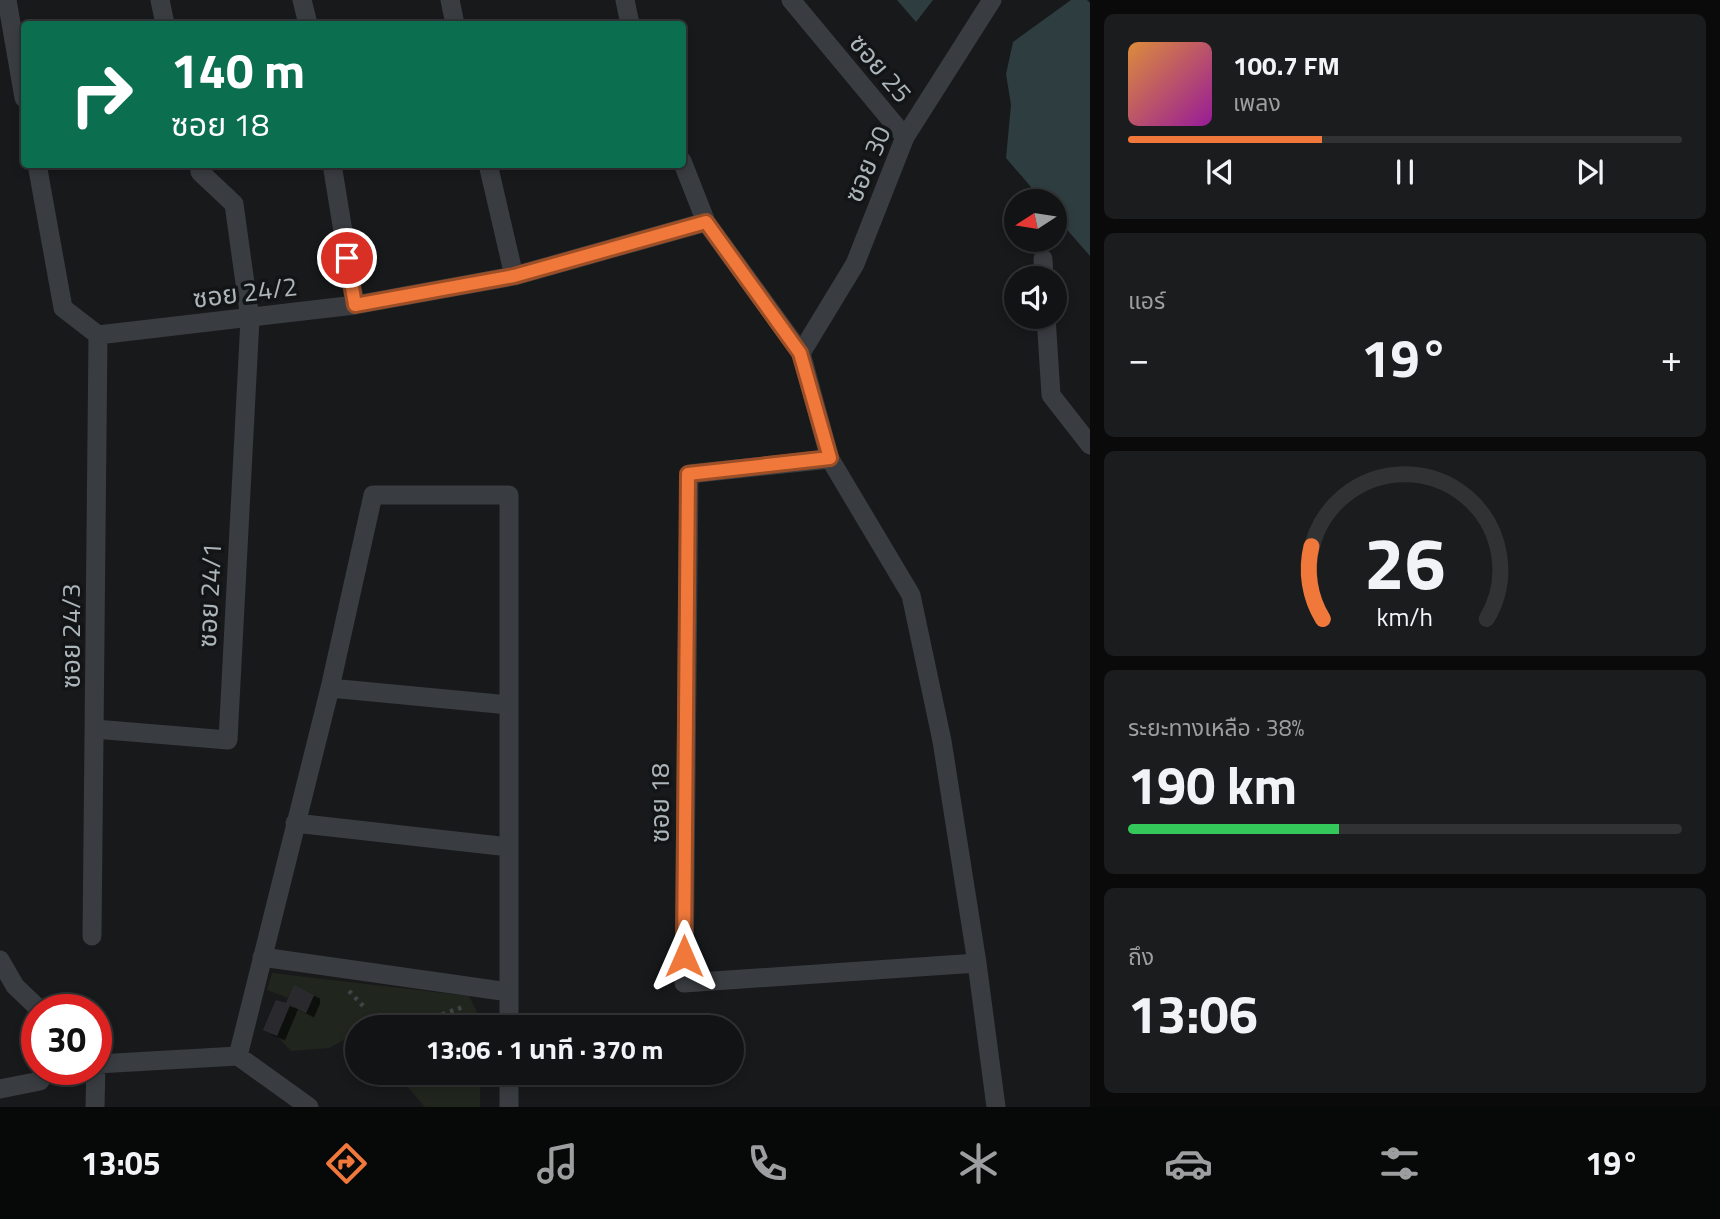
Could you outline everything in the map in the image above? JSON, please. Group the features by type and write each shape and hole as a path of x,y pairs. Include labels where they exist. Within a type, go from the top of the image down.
{"street":[{"path":"6,0 21,82"},
{"path":"160,0 164,21"},
{"path":"302,0 307,21"},
{"path":"450,0 455,21"},
{"path":"625,0 629,21"},
{"name":"ซอย 25","path":"791,0 905,137"},
{"name":"ซอย 30","path":"800,353 855,264 905,137 992,0"},
{"path":"38,168 63,308 97,335"},
{"path":"200,168 200,172 234,204 250,319"},
{"path":"333,168 355,305"},
{"path":"489,168 514,276"},
{"path":"684,168 706,222 800,353 830,458 911,595 942,741 977,963 996,1107"},
{"name":"ซอย 24/2","path":"97,335 355,305 514,276 706,222"},
{"name":"ซอย 24/1","path":"95,729 228,740 250,319"},
{"path":"1047,329 1051,396 1090,444"},
{"name":"ซอย 24/3","path":"92,936 97,335"},
{"name":"ซอย 18","path":"830,458 688,474 684,982 977,963"},
{"path":"238,1056 330,688 373,495 509,495 509,1015"},
{"path":"330,688 509,705"},
{"path":"295,823 509,847"},
{"path":"262,957 509,992"},
{"path":"0,960 15,986 23,994"},
{"path":"112,1062 238,1056 309,1107"},
{"path":"0,1089 21,1085"},
{"path":"95,1107 96,1085"},
{"path":"509,1085 509,1107"}],"path":[{"path":"347,990 366,1009"},
{"path":"440,1015 472,1003"}],"shaded area":[{"path":"897,0 933,0 916,22"},
{"path":"1071,0 1087,0 1090,3 1090,256 1068,231 1068,189 1033,189 1006,158 1011,105 1006,74 1013,42"},
{"path":"272,973 469,996 478,1015 345,1015 345,1039 329,1048 291,1051 277,1036 290,1005 306,1013 314,995 294,985 288,998 267,990"},
{"path":"406,1085 480,1085 480,1107 425,1107"}],"building":[{"path":"294,985 314,995 306,1013 290,1005 277,1036 263,1030 276,1000 286,1003"}],"route":[{"path":"347,258 355,305 514,276 706,222 800,353 830,458 688,474 684,956"}]}
